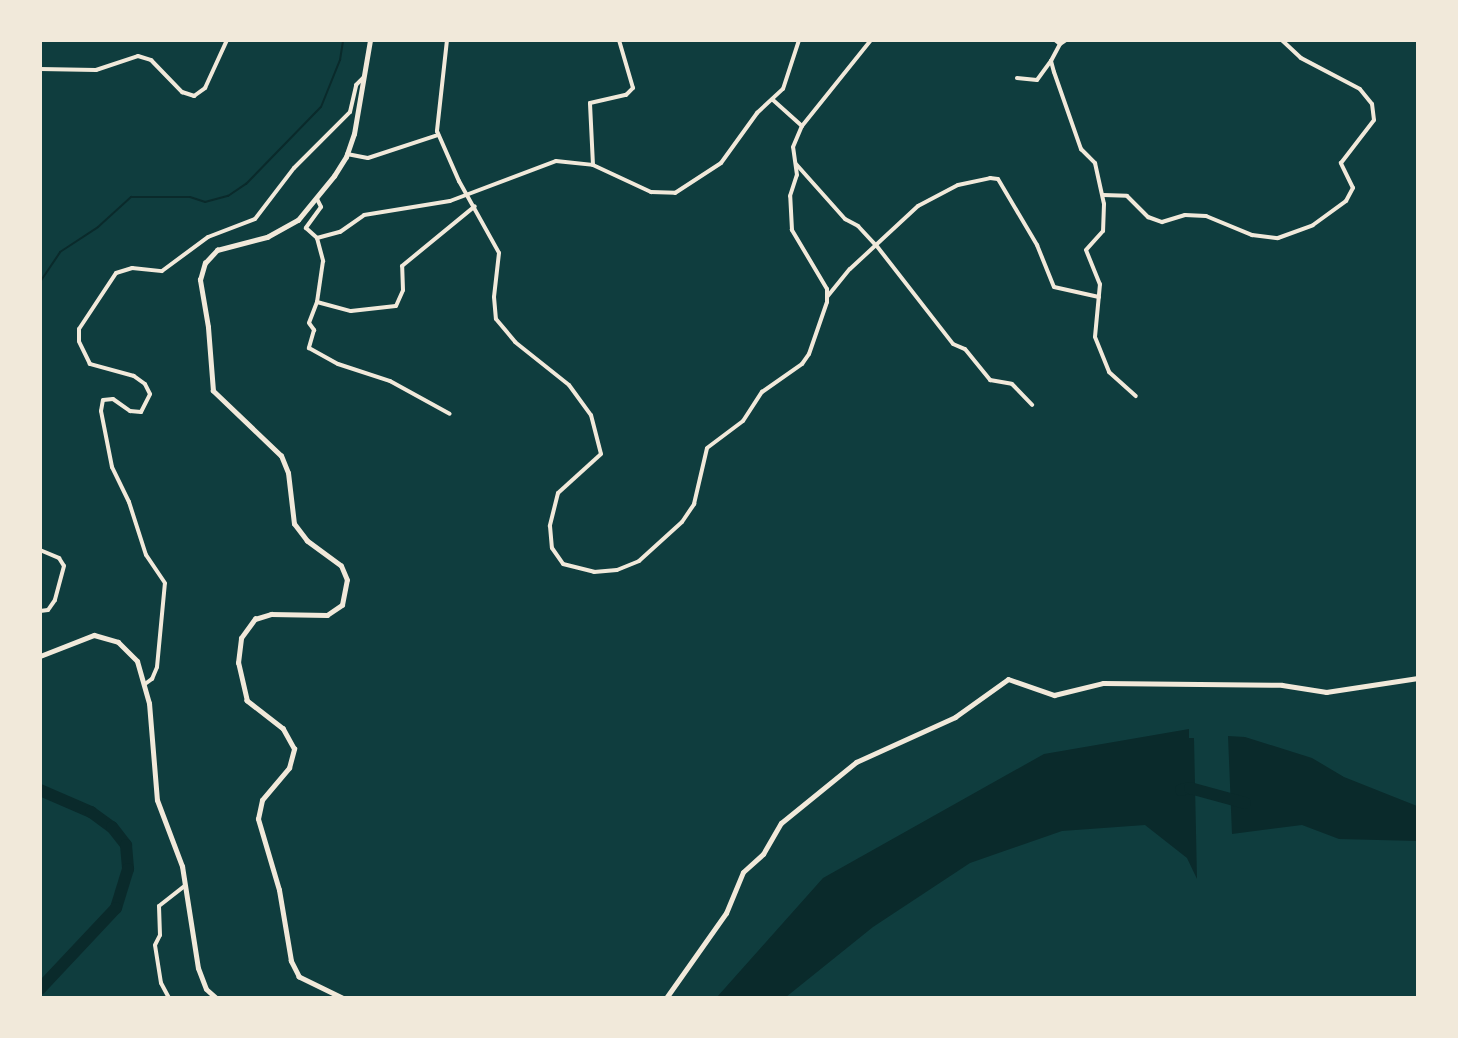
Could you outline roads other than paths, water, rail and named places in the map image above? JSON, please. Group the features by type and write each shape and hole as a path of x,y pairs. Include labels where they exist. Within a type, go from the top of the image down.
{"main road":[{"path":"40,656 83,638 104,635 126,648 137,661 145,684 155,745 157,800 185,885 198,968 207,989 216,998"},
{"path":"666,998 726,913 743,872 763,854 781,823 866,756 955,717 1008,679 1054,695 1103,682 1282,685 1326,692 1418,678"}],"street":[{"path":"40,69 96,70 138,56 151,60 182,92 194,96 205,88 227,40"},
{"path":"342,998 300,977 291,961 279,890 258,819 262,800 289,768 294,749 283,729 247,701 238,663 241,638 255,619 271,614 327,615 342,604 347,580 341,566 307,541 294,524 288,473 281,456 213,391 208,327 200,280 210,255 283,230 316,200 347,154 370,40"},
{"path":"447,40 438,135 501,261 494,297 496,319 515,342 569,385 591,415 601,454 558,493 550,515 556,556 563,564 581,570 607,572 632,565 682,522 694,504 707,448 743,421 762,392 802,364 827,297 876,244 935,196 958,185 998,179 1037,245 1054,287 1099,297"},
{"path":"593,165 590,103 626,95 633,88 619,40"},
{"path":"317,238 340,232 364,215 450,201 545,164 566,160 593,165 653,193 675,193 721,163 757,113 773,100 787,82 798,40"},
{"path":"827,297 824,280 792,230 790,196 797,175 793,147 802,126 872,40"},
{"path":"1056,40 1060,44"},
{"path":"1017,78 1037,80 1060,44 1066,40"},
{"path":"1103,195 1128,196 1148,217 1162,222 1185,215 1206,216 1252,235 1278,238 1313,225 1346,201 1354,191 1341,162 1374,120 1372,104 1360,89 1301,58 1282,40"},
{"path":"1051,61 1081,149 1095,162 1103,195 1103,231 1086,250 1100,284 1095,332 1104,362 1114,379 1136,396"},
{"path":"145,684 157,667 165,583 146,555 132,508 115,473 101,411 103,400 113,399 130,411 141,412 150,394 145,384 134,376 90,364 79,341 79,329 116,273 132,268 162,271 208,237 255,219 294,168 350,112 356,85 363,77"},
{"path":"773,100 802,126"},
{"path":"347,154 368,158 438,135"},
{"path":"796,164 845,219 858,226 876,244 952,344 965,349 990,380 1012,384 1032,405"},
{"path":"316,200 321,207 306,228 317,238 323,261 317,302 309,322 314,330 309,348 338,364 390,381 450,414"},
{"path":"317,302 351,311 396,306 403,290 402,266 475,206"},
{"path":"40,550 59,558 64,566 55,600 48,610 40,611"},
{"path":"170,998 161,983 155,945 160,935 159,906 185,885"}],"water":[{"path":"1189,729 1189,738 1194,738 1197,879 1187,858 1145,825 1062,831 970,863 873,927 786,997 717,997 823,878 1044,754"},
{"path":"1228,736 1245,737 1312,758 1344,777 1417,806 1417,841 1339,839 1302,825 1232,834"}],"waterway":[{"path":"40,282 60,252 98,227 131,197 190,197 205,202 228,196 246,184 321,107 340,60 343,40"},
{"path":"1181,790 1190,788 1245,803"},
{"path":"40,790 91,812 112,827 126,845 128,869 116,908 40,989"}]}
